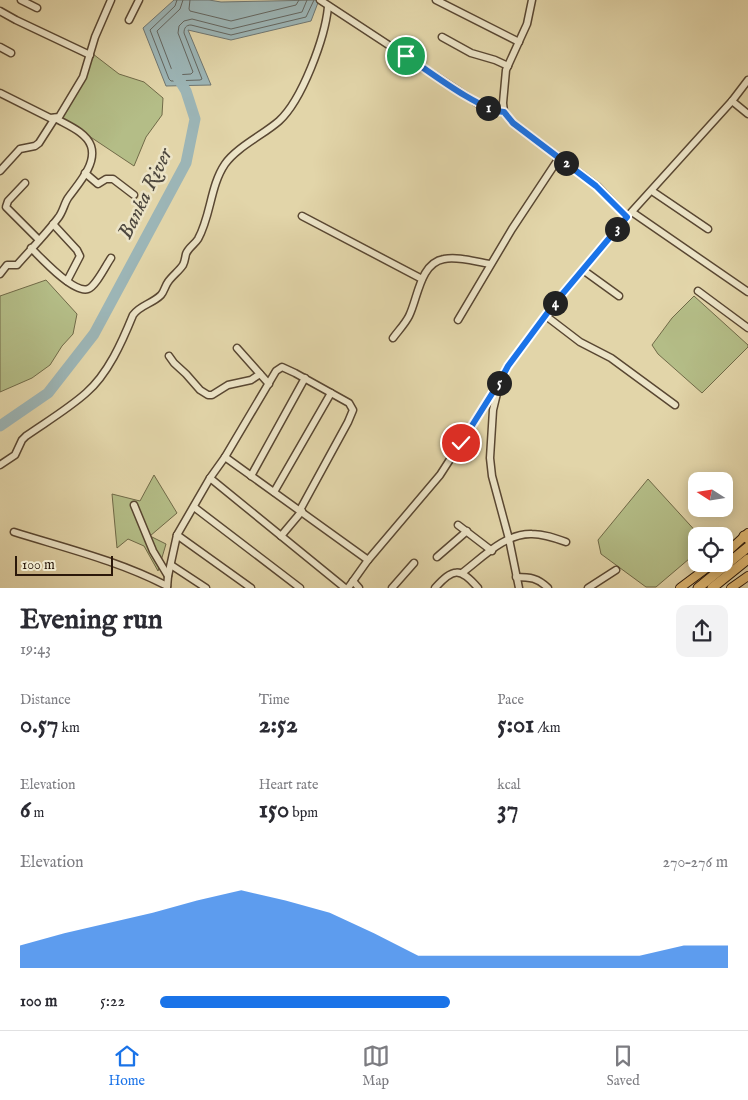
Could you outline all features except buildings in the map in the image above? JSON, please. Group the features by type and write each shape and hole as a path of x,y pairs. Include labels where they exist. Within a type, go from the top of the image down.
{"highway":[{"path":"698,588 746,555"},
{"path":"712,588 746,555"}],"main road":[{"path":"733,548 747,536"},
{"path":"680,588 701,572"},
{"path":"731,588 748,576"}],"street":[{"path":"20,0 37,8"},
{"path":"0,93 50,118 59,117 63,114 78,89 95,37 111,0"},
{"path":"129,20 139,0"},
{"path":"436,0 519,42"},
{"path":"532,0 527,24 506,70 504,112 513,123 596,186 630,215 748,292"},
{"path":"324,3 477,103 496,111 504,112"},
{"path":"0,465 15,454 26,436 81,397 96,382 114,355 133,315 137,310 162,294 167,283 182,266 186,253 194,245 201,231 214,189 226,162 279,121 290,109 299,94 324,32 324,3"},
{"path":"0,11 90,55"},
{"path":"442,37 471,53 508,66"},
{"path":"0,48 11,53"},
{"path":"210,478 347,588 368,560 440,475 508,366 546,316 630,215 748,80"},
{"path":"732,100 748,114"},
{"path":"0,171 20,149 35,146 39,143 55,118"},
{"path":"0,274 7,265 17,265 53,224 85,173 92,156 92,148 82,134 55,118"},
{"path":"458,320 490,264 558,158"},
{"path":"85,173 98,184 106,179 113,179 134,196"},
{"path":"25,183 8,201 6,207 39,240"},
{"path":"652,191 708,229"},
{"path":"302,216 422,279"},
{"path":"53,224 77,250 80,256 67,281"},
{"path":"32,248 67,281 79,289 85,290 90,289 95,284 111,258"},
{"path":"393,338 408,319 422,279 435,262 443,259 454,259 490,264"},
{"path":"583,270 619,296"},
{"path":"698,291 748,328"},
{"path":"546,316 580,342 611,358 675,405"},
{"path":"237,348 269,384"},
{"path":"169,356 200,390 208,395 212,395 228,385 252,380 260,374"},
{"path":"14,532 150,577 167,587 177,535 276,372 282,367 349,403 353,410 300,510 281,536"},
{"path":"251,476 305,378"},
{"path":"500,381 492,410 490,458 492,476 509,539 518,588"},
{"path":"274,492 331,394"},
{"path":"224,457 368,560"},
{"path":"134,505 154,551 168,576"},
{"path":"194,507 300,588"},
{"path":"458,525 492,550"},
{"path":"437,557 467,531"},
{"path":"462,573 509,539 530,534 548,536 566,542"},
{"path":"177,535 251,588"},
{"path":"392,588 414,562"},
{"path":"171,565 206,588"},
{"path":"588,588 616,570"},
{"path":"435,588 448,574 454,572 468,576 478,588"},
{"path":"516,577 540,580 548,588"},
{"path":"353,581 360,588"}],"green space":[{"path":"93,54 119,74 144,82 163,98 162,115 146,137 134,166 62,118"},
{"path":"46,280 77,314 73,334 62,346 50,365 32,378 0,392 0,296"},
{"path":"694,296 748,345 702,393 658,354 652,345 672,318"},
{"path":"154,475 177,513 150,536 166,544 158,571 144,546 128,539 117,548 112,494 140,501"},
{"path":"648,479 692,527 688,527 688,560 656,587 646,587 601,554 598,540"}],"water":[{"path":"174,0 221,2 319,0 311,21 231,40 188,30 211,85 166,86 143,28"}],"waterway":[{"name":"Banka River","path":"0,426 48,393 94,334 186,163 195,119 186,91 175,73"}],"route":[{"path":"406,56 477,103 487,108 504,112 513,123 596,186 627,217 554,304 508,366 461,443"}]}
